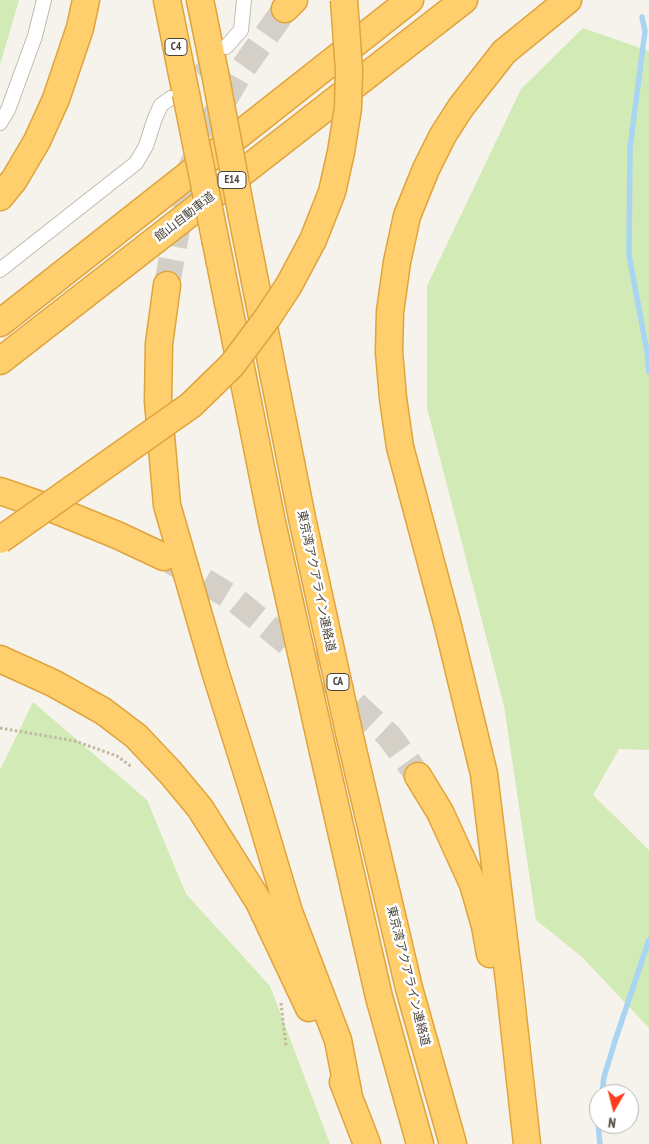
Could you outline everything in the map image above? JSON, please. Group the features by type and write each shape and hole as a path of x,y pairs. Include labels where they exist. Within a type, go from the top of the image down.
{"highway":[{"path":"0,197 14,180 37,141 52,107 76,44 86,0"},
{"name":"C4","path":"167,0 179,96 204,182"},
{"name":"東京湾アクアライン連絡道","path":"200,0 300,508 350,737 409,988 453,1144"},
{"path":"0,540 191,405 232,365 289,285 313,240 332,192 341,152 348,108 349,70 344,0"},
{"name":"E14","path":"0,323 410,0"},
{"name":"館山自動車道","path":"0,361 464,0"},
{"path":"527,1144 484,774 448,626 400,447 389,352 390,312 397,262 407,216 426,168 443,135 461,107 504,52 568,0"},
{"name":"CA","path":"204,182 272,522 321,743 379,997 420,1144"},
{"path":"167,285 159,344 158,401 167,505 215,671 289,912 338,1040 350,1097"},
{"path":"0,491 117,535 164,557"},
{"path":"0,659 53,683 103,711 136,736 200,808 258,902 323,1037 350,1097 367,1144"},
{"path":"418,776 440,812 473,884 485,926 505,1025 519,1069"}],"street":[{"path":"0,123 8,110 35,36 44,0"},
{"path":"226,47 241,30 244,0"},
{"path":"0,270 136,164 146,146 161,105 179,96"}],"path":[{"path":"0,728 75,741 117,756 134,767"},
{"path":"281,1002 286,1046"}],"green space":[{"path":"0,0 19,0 0,65"},
{"path":"583,28 649,51 649,750 619,749 593,795 649,850 649,1028 582,957 536,920 504,706 427,408 427,286 521,89"},
{"path":"33,702 147,800 186,894 270,986 330,1144 0,1144 0,770"}],"waterway":[{"path":"642,17 645,31 630,148 629,255 649,372"},
{"path":"603,1084 615,1041 649,940"},
{"path":"599,1134 600,1144"}],"tunnel":[{"path":"167,285 190,170 213,119 241,71 285,9"},
{"path":"182,87 214,58"},
{"path":"171,561 234,599 294,648 390,737 418,776"}]}
